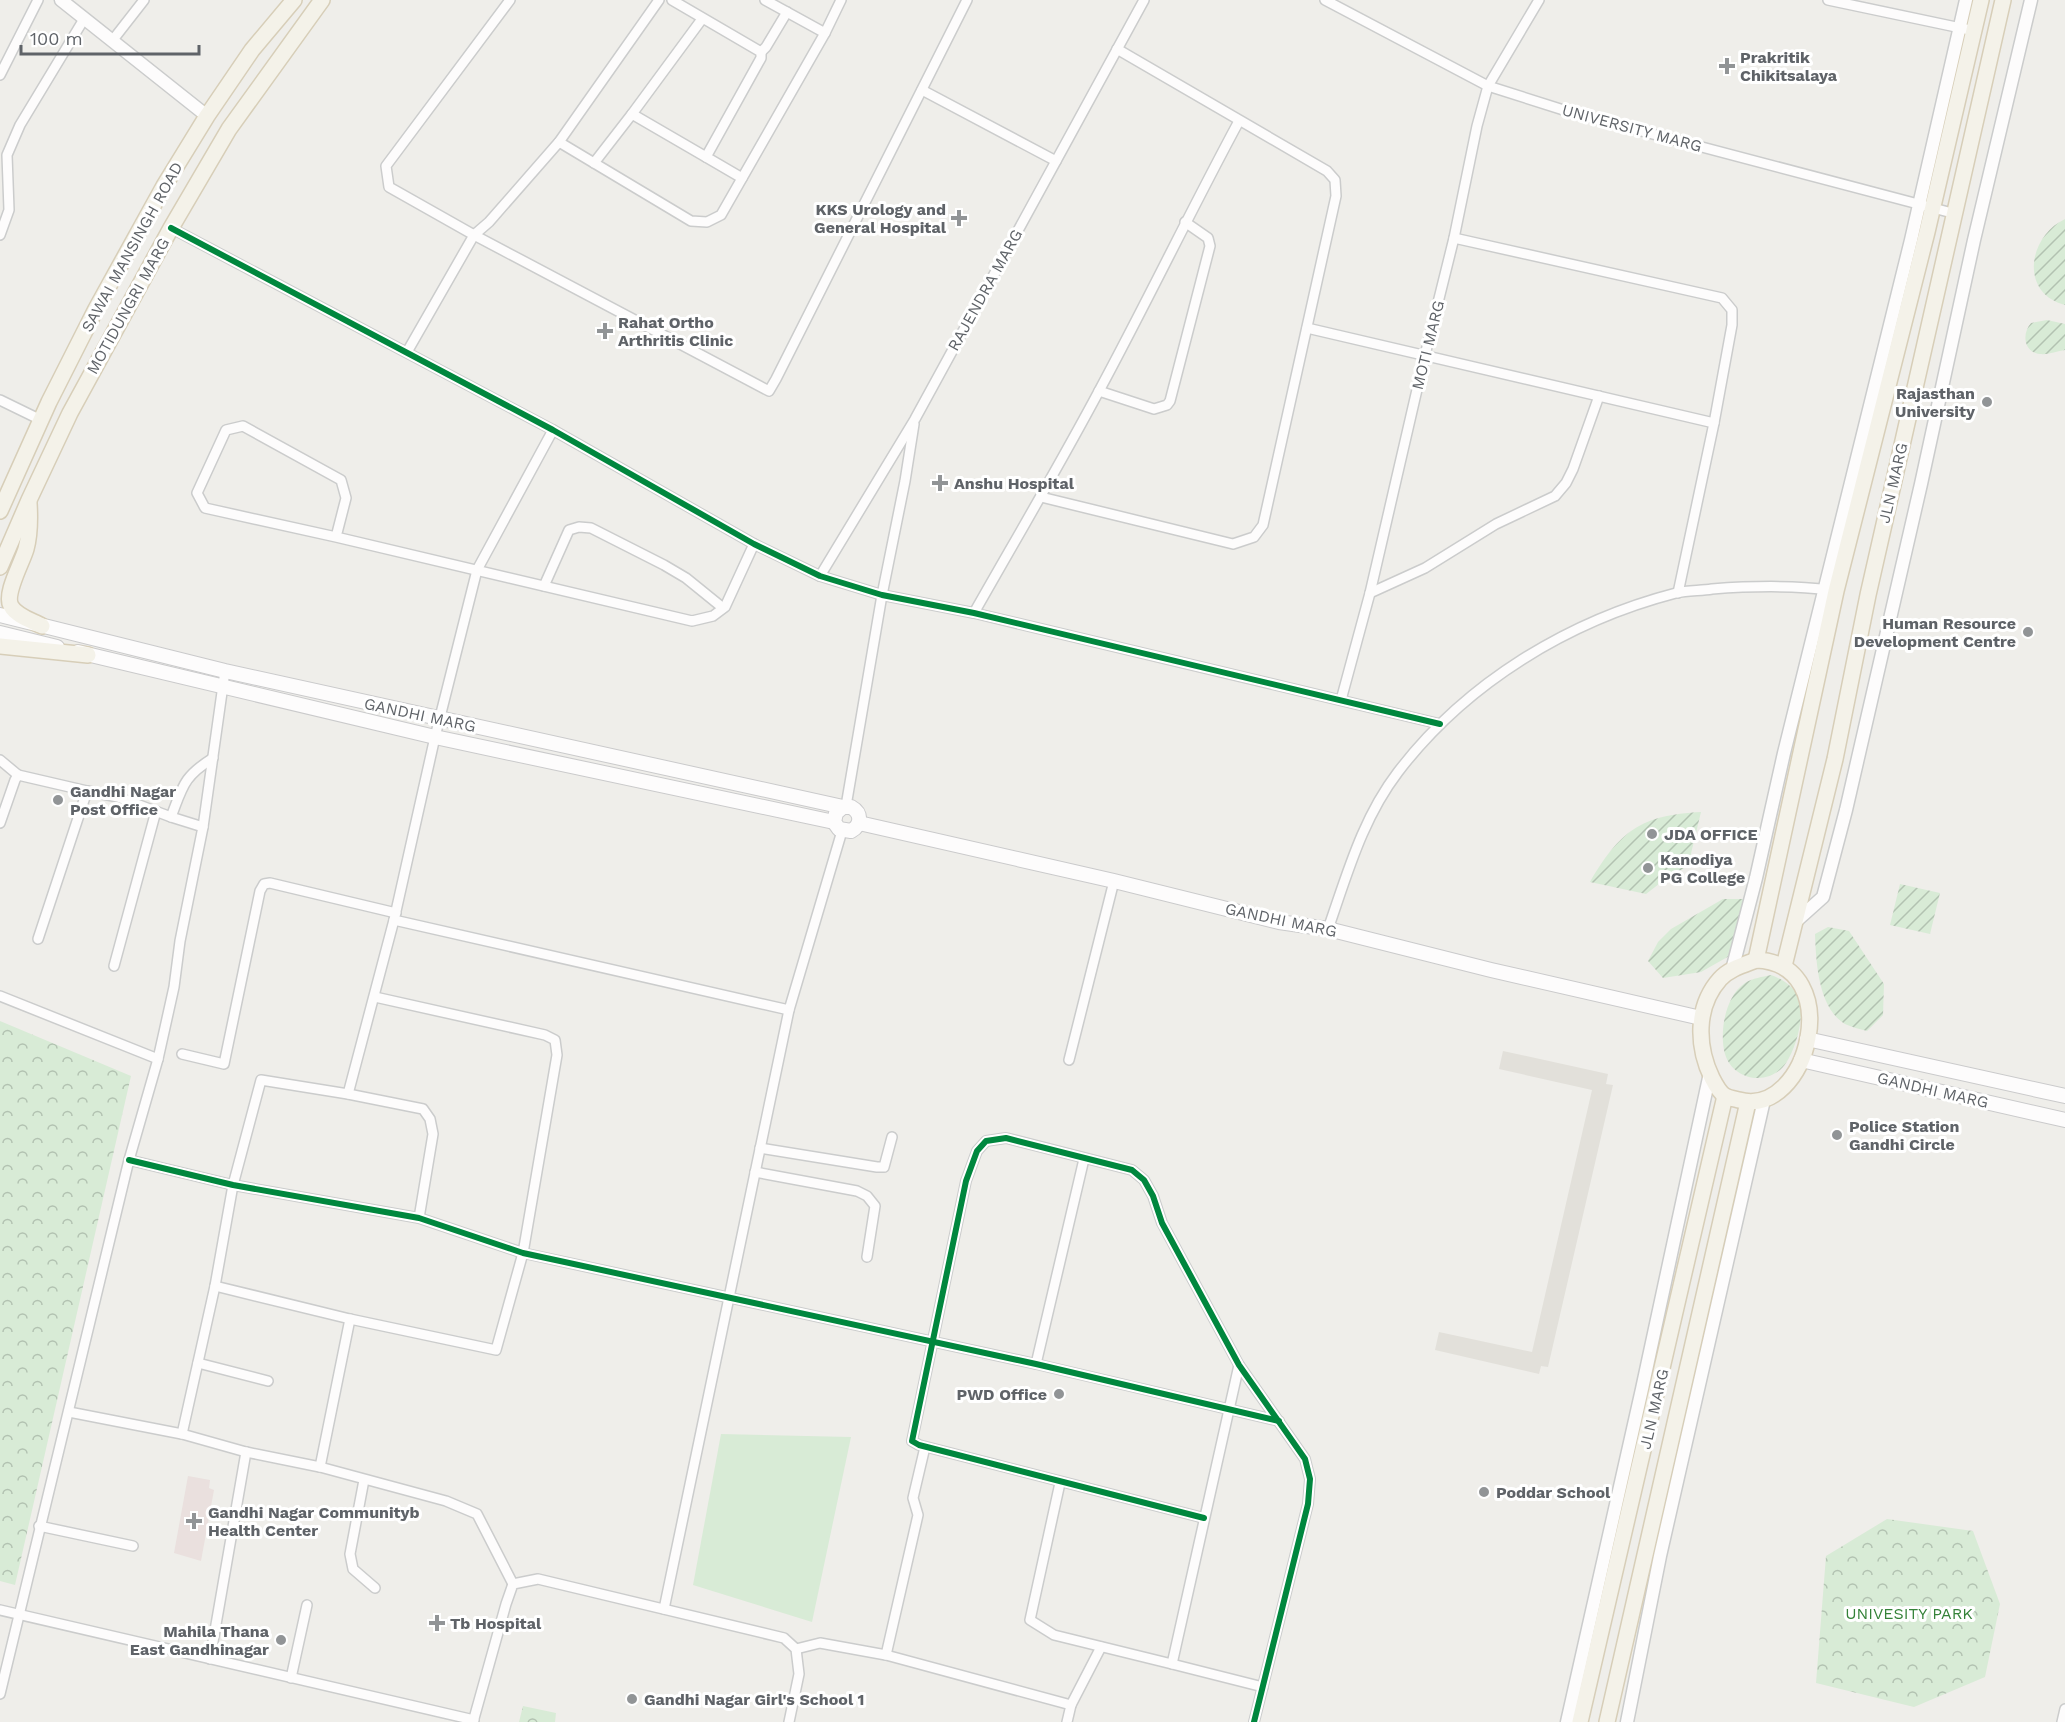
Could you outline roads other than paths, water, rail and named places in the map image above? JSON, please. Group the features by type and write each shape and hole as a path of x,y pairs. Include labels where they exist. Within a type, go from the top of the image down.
{"main road":[{"name":"SAWAI MANSINGH ROAD","path":"0,511 40,420 146,217 207,116 252,50 294,0"},
{"name":"MOTIDUNGRI MARG","path":"0,567 70,413 171,228 229,129 322,0"},
{"name":"JLN MARG","path":"1756,960 1831,590 1926,207 1975,31 1981,0"},
{"name":"JLN MARG","path":"1784,966 1835,759 1871,584 2003,0"},
{"path":"29,500 31,522 26,548 10,591 9,601 14,611 42,626"},
{"name":"GANDHI MARG","path":"0,615 225,671 844,806"},
{"path":"0,633 435,737 838,826 851,831 860,823 859,813 851,807 844,806 836,813 838,826"},
{"path":"0,646 88,655"},
{"name":"GANDHI MARG","path":"860,823 1114,881 1279,922 1328,929 1491,970 1701,1018"},
{"path":"1756,960 1772,961 1784,966 1802,988 1809,1004 1810,1026 1799,1067 1787,1084 1764,1100 1748,1102 1725,1096 1717,1086 1703,1059 1700,1039 1701,1018 1709,995 1720,979 1732,970 1756,960"},
{"name":"GANDHI MARG","path":"1807,1039 2065,1096"},
{"name":"GANDHI MARG","path":"1801,1060 2065,1120"},
{"name":"JLN MARG","path":"1580,1722 1725,1096"},
{"name":"JLN MARG","path":"1607,1722 1748,1102"}],"street":[{"path":"0,75 38,0"},
{"path":"61,0 207,116"},
{"path":"112,41 144,0"},
{"path":"510,0 386,166 389,187 474,235 768,391 782,369 967,0"},
{"path":"407,352 474,235 489,222 559,142 659,0"},
{"path":"672,0 761,52"},
{"path":"765,0 825,33"},
{"path":"559,142 692,221 707,222 721,216 825,33 841,0"},
{"name":"RAJENDRA MARG","path":"820,576 915,419 1144,0"},
{"name":"UNIVERSITY MARG","path":"1324,0 1488,86 1573,113 1956,214"},
{"name":"MOTI MARG","path":"1341,700 1370,593 1488,86 1539,0"},
{"path":"1828,0 1975,31"},
{"path":"1926,207 1966,0"},
{"path":"1794,922 1823,897 1840,832 1921,484 1974,240 2031,0"},
{"path":"706,157 761,58 761,52 787,12"},
{"path":"0,236 9,210 7,155 20,125 84,19"},
{"path":"594,163 702,19"},
{"path":"1041,497 1233,544 1254,537 1263,525 1336,196 1335,180 1327,171 1118,49"},
{"path":"922,90 1056,160"},
{"path":"632,114 742,178"},
{"path":"974,613 1099,391 1239,121"},
{"path":"1099,391 1154,409 1167,405 1170,401 1210,246 1208,238 1185,222"},
{"path":"171,228 553,430 754,544 820,576 882,595 974,613 1440,724"},
{"path":"1454,237 1722,298 1732,310 1732,325 1714,423 1678,593"},
{"path":"1307,328 1714,423"},
{"path":"1370,593 1425,568 1496,524 1554,496 1566,483 1573,469 1599,396"},
{"path":"0,400 40,420"},
{"path":"844,806 915,419"},
{"path":"336,537 346,498 341,480 243,426 226,430 197,493 205,508 692,621 713,616 723,608 754,544"},
{"path":"348,1094 395,916 435,737 477,570 553,430"},
{"path":"544,586 569,530 579,527 591,528 686,578 723,608"},
{"path":"1328,929 1361,832 1397,773 1440,724 1483,685 1546,645 1611,616 1678,593 1746,586 1803,586 1831,590 1784,753 1756,878 1732,970"},
{"path":"0,1694 39,1526 69,1412 129,1161 158,1059 174,987 180,941 203,827 225,671"},
{"path":"171,817 185,781 213,758"},
{"path":"0,760 18,775 118,796 203,827"},
{"path":"0,823 18,775"},
{"path":"38,939 87,791"},
{"path":"114,966 156,811"},
{"path":"664,1609 789,1010 838,826"},
{"path":"1069,1060 1114,881"},
{"path":"182,1054 224,1064 260,891 264,884 270,883 395,916 789,1010"},
{"path":"0,996 158,1059"},
{"path":"215,1286 350,1319 496,1350 523,1253 558,1055 555,1040 545,1035 375,997"},
{"path":"1567,1722 1710,1073"},
{"path":"182,1434 215,1286 233,1185 261,1080 423,1109 430,1119 433,1134 418,1218"},
{"path":"1627,1722 1662,1544 1764,1100"},
{"path":"760,1148 884,1167 892,1137"},
{"path":"1204,1518 1060,1483 925,1447 912,1441 966,1181 977,1150 986,1141 1006,1138 1132,1170 1144,1180 1153,1196 1162,1223 1239,1365 1305,1459 1310,1479 1308,1504 1254,1722"},
{"path":"1036,1364 1084,1159"},
{"path":"129,1161 233,1185 418,1218 523,1253 933,1341 1278,1421"},
{"path":"755,1172 857,1191 867,1196 875,1206 867,1257"},
{"path":"320,1467 350,1319"},
{"path":"198,1363 268,1381"},
{"path":"1172,1664 1239,1365"},
{"path":"0,1610 474,1721 513,1584 477,1514 446,1501 320,1467 246,1452 182,1434 69,1412"},
{"path":"886,1655 918,1515 913,1498 925,1447"},
{"path":"210,1659 246,1452"},
{"path":"364,1480 350,1554 353,1569 375,1588"},
{"path":"1060,1483 1030,1620 1054,1635 1263,1687"},
{"path":"39,1526 133,1546"},
{"path":"513,1584 538,1579 784,1638 796,1649 799,1674 789,1722"},
{"path":"291,1678 307,1605"},
{"path":"796,1649 820,1642 886,1655 1071,1705"},
{"path":"1067,1722 1071,1705 1101,1647"},
{"path":"2062,1722 2065,1708"}],"place":[{"name":"Prakritik Chikitsalaya","path":"1727,66"},
{"name":"KKS Urology and General Hospital","path":"959,218"},
{"name":"Rahat Ortho Arthritis Clinic","path":"605,331"},
{"name":"Rajasthan University","path":"1987,402"},
{"name":"Anshu Hospital","path":"940,483"},
{"name":"Human Resource Development Centre","path":"2028,632"},
{"name":"Gandhi Nagar Post Office","path":"58,800"},
{"name":"JDA OFFICE","path":"1652,834"},
{"name":"Kanodiya PG College","path":"1648,868"},
{"name":"Police Station Gandhi Circle","path":"1837,1135"},
{"name":"PWD Office","path":"1059,1394"},
{"name":"Poddar School","path":"1484,1492"},
{"name":"Gandhi Nagar Communityb Health Center","path":"194,1521"},
{"name":"Tb Hospital","path":"437,1623"},
{"name":"Mahila Thana East Gandhinagar","path":"281,1640"},
{"name":"Gandhi Nagar Girl's School 1","path":"632,1699"}],"park label":[{"name":"UNIVESITY PARK","path":"1909,1613"}]}
